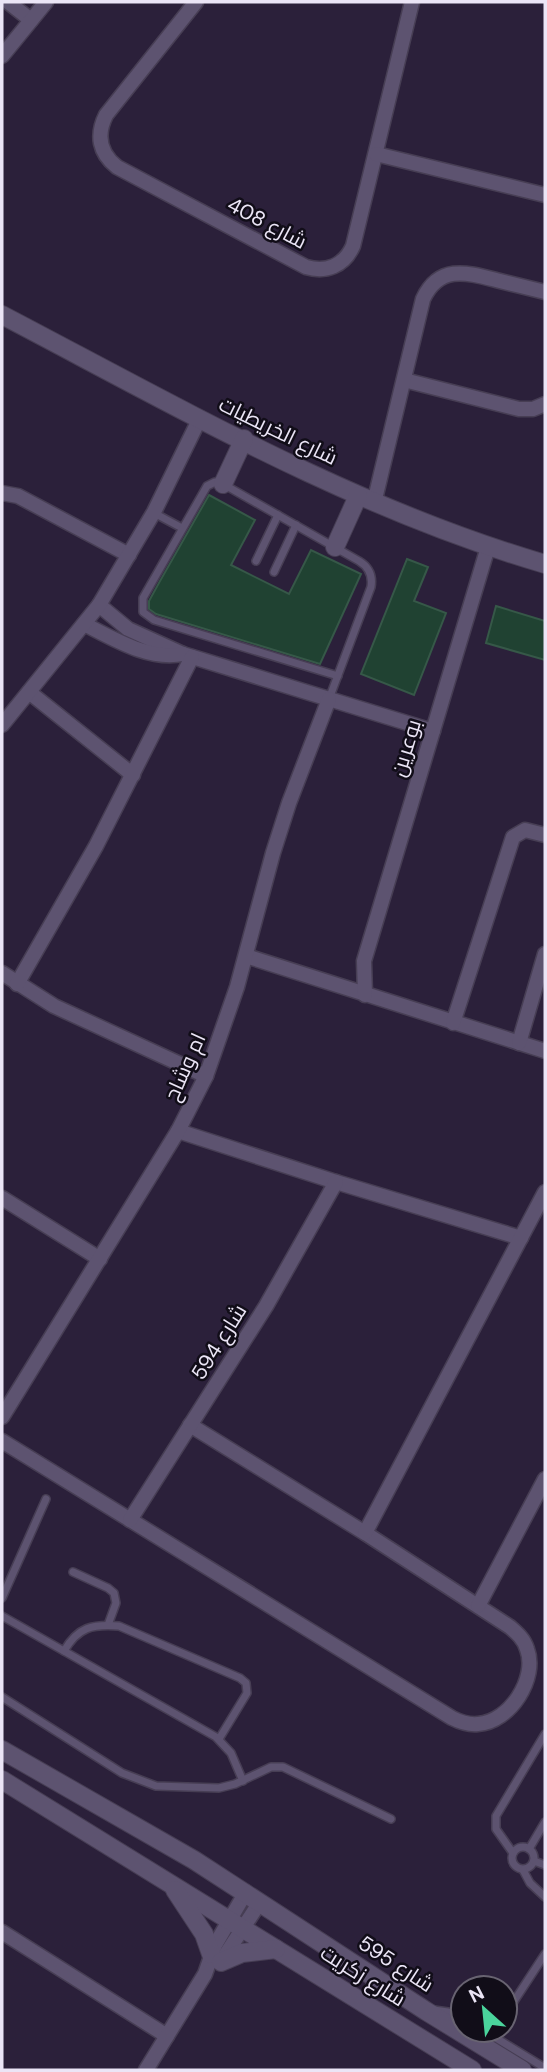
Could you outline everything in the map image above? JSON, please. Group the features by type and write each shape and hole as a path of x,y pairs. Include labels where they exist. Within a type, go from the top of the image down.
{"street":[{"path":"8,2 32,20"},
{"path":"2,56 46,2"},
{"name":"شارع 408","path":"196,2 106,115 100,131 105,156 110,162 306,267 320,270 334,267 350,253 412,2"},
{"path":"376,154 545,195"},
{"path":"335,547 366,500 404,380 423,299 432,284 447,275 464,272 545,292"},
{"name":"شارع الخريطيات","path":"2,314 200,418 366,500 488,547 545,564"},
{"path":"404,380 520,410 545,404"},
{"path":"2,725 99,605 130,555 200,418"},
{"path":"223,484 244,439"},
{"path":"2,492 18,496 130,555"},
{"name":"بوعرين","path":"365,995 364,961 488,547"},
{"path":"99,605 128,629 188,656 433,731"},
{"path":"85,624 136,649 167,656 188,656"},
{"path":"17,984 133,775 188,656"},
{"path":"29,692 133,775"},
{"name":"ام وشاح","path":"2,1417 178,1131 206,1076 228,1017 277,841 329,699"},
{"path":"453,1023 513,837 525,830 545,835"},
{"path":"519,1043 545,954"},
{"path":"246,956 545,1051"},
{"name":"بوعرين","path":"344,988 364,961"},
{"path":"2,973 54,1006 206,1076"},
{"path":"178,1131 521,1238"},
{"name":"شارع 594","path":"130,1521 266,1306 336,1182"},
{"path":"365,1533 545,1192"},
{"path":"2,1198 100,1259"},
{"path":"2,1441 452,1718 478,1725 491,1722 512,1704 528,1675 530,1661 520,1636 365,1533 190,1426"},
{"path":"478,1606 545,1479"},
{"path":"2,1750 194,1860 253,1897 146,2070"},
{"path":"2,1780 237,1924"},
{"path":"171,1884 204,1934 216,1958"},
{"name":"شارع 595","path":"253,1897 426,2011 522,2070"},
{"name":"شارع زكريت","path":"237,1924 472,2070"},
{"path":"2,1932 167,2036"},
{"path":"216,1958 276,1949"}],"lane":[{"path":"329,699 338,676 372,581 371,575 364,564 223,484 215,482 207,486 143,598 141,607 146,615 338,676"},
{"path":"153,512 182,528"},
{"path":"256,561 278,515"},
{"path":"274,572 296,525"},
{"path":"2,1598 46,1499"},
{"path":"73,1572 114,1593 116,1603 108,1625"},
{"path":"2,1616 219,1739 231,1753 243,1781"},
{"path":"64,1651 77,1633 108,1625 130,1628 244,1680 248,1687 247,1693 219,1739"},
{"path":"2,1697 122,1773 144,1783 168,1788 227,1787 271,1767 283,1767 391,1819"},
{"path":"545,1734 496,1816 496,1829 513,1853 514,1866 523,1870 530,1883 545,1897"},
{"path":"529,1849 545,1822"},
{"path":"513,1853 520,1847 529,1849"},
{"path":"529,1849 534,1861 545,1865"},
{"path":"523,1870 534,1861"},
{"path":"519,1994 545,1954"},
{"path":"426,2011 449,2012"},
{"path":"509,2044 545,2068"}],"building":[{"path":"209,495 255,520 231,565 289,594 311,550 361,574 320,664 156,614 149,609 149,601"},
{"path":"407,559 428,567 414,601 446,613 414,695 361,674"},
{"path":"496,606 545,621 545,660 486,643"}]}
